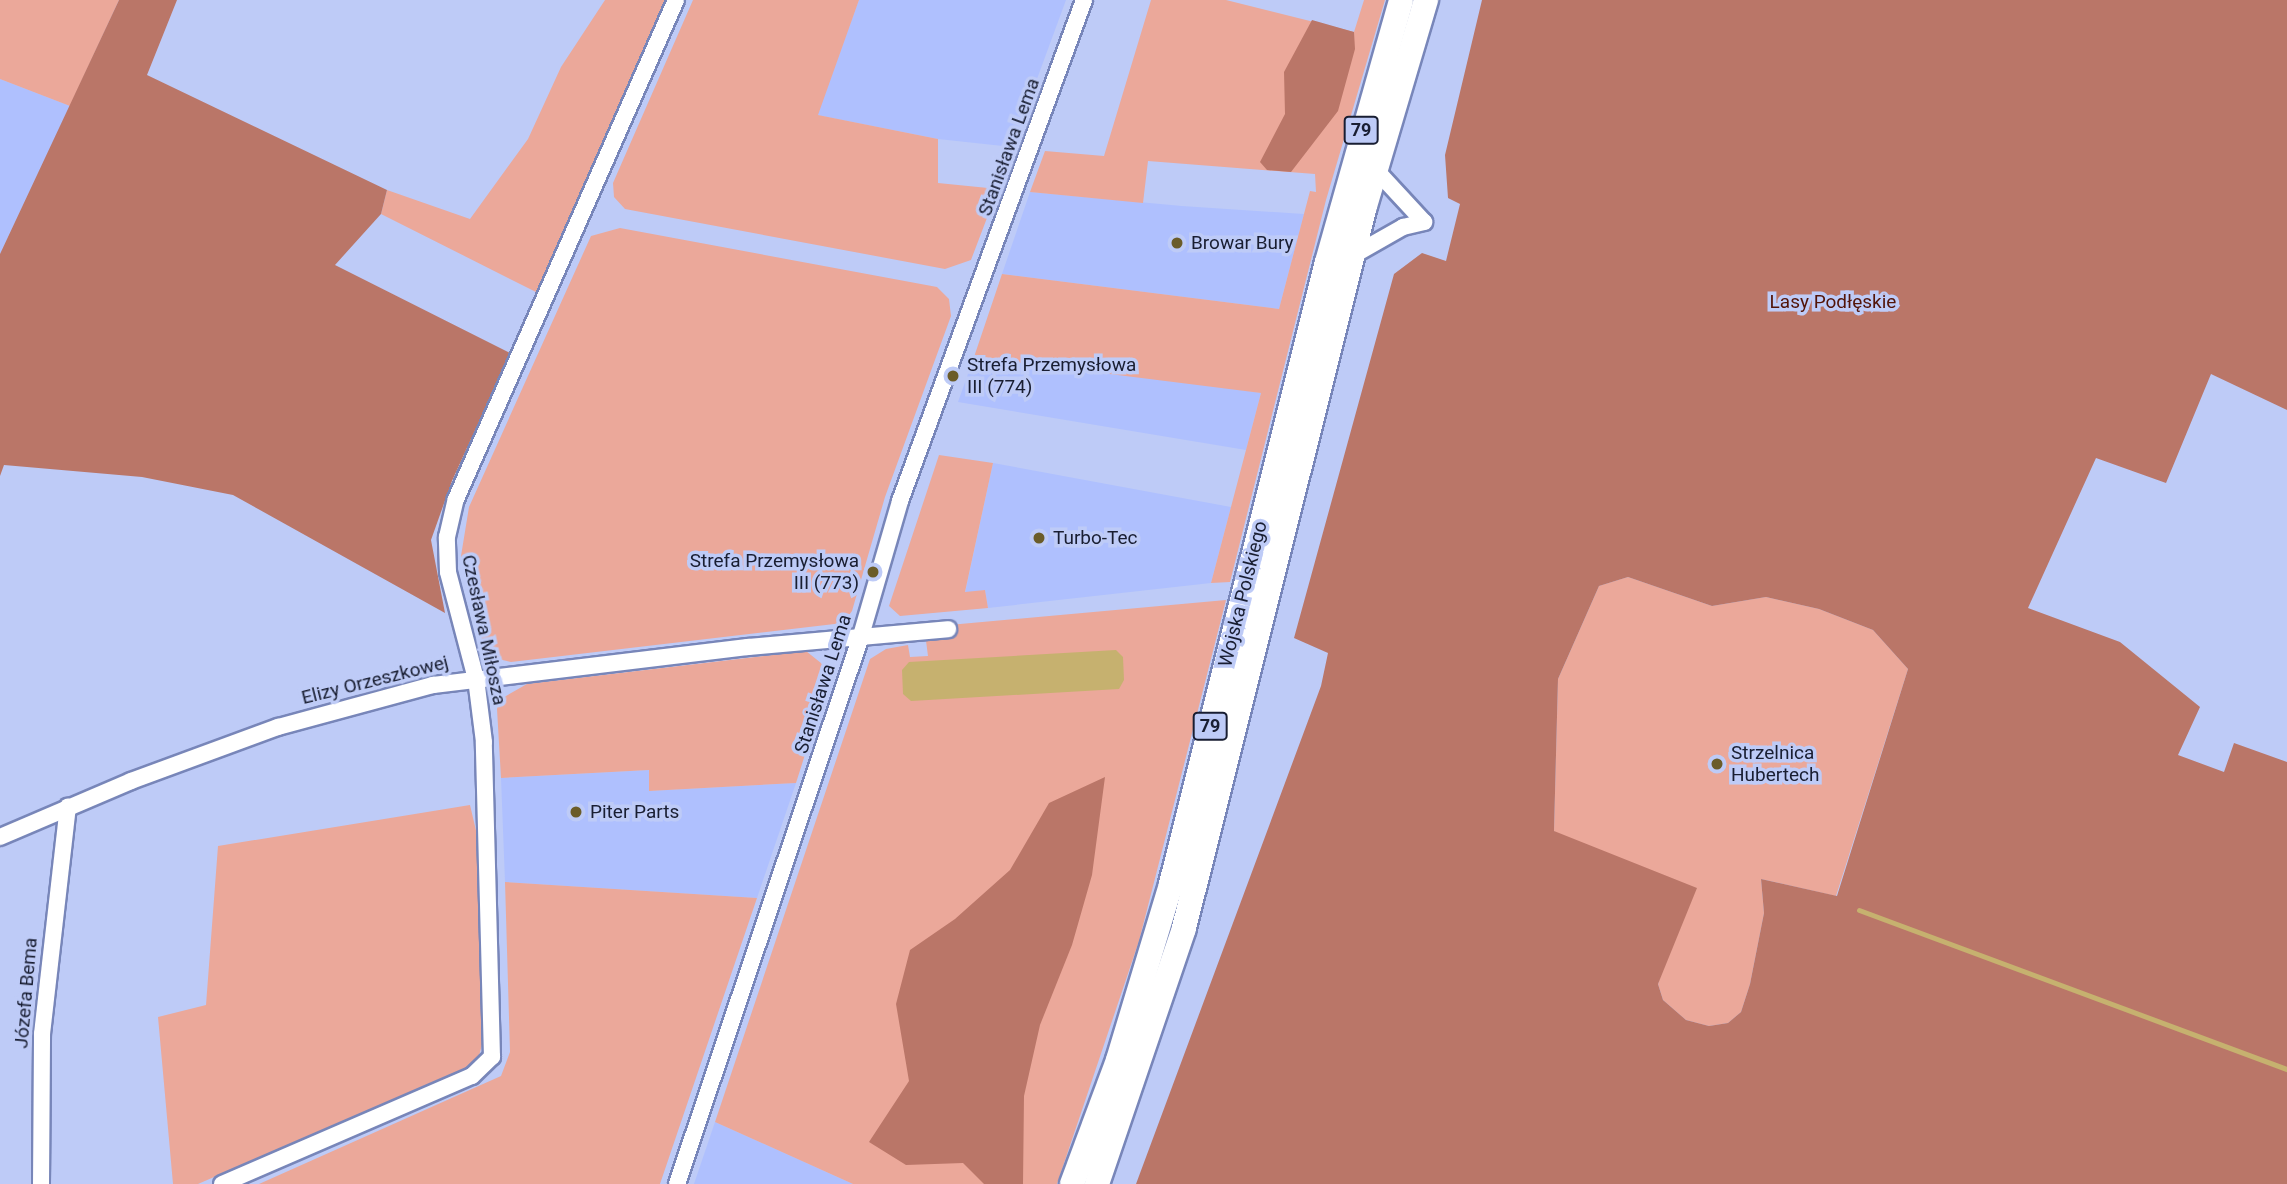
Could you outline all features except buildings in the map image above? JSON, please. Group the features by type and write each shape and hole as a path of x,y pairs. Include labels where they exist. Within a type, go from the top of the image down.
{"main road":[{"name":"Wojska Polskiego","path":"1072,1184 1129,1026 1171,884 1333,236 1401,0"},
{"name":"Wojska Polskiego","path":"1097,1184 1153,1030 1189,907 1352,256 1426,0"}],"street":[{"name":"Czesława Miłosza","path":"222,1184 472,1076 489,1063 494,1041 481,719 476,679 448,572 450,517 676,0"},
{"name":"Stanisława Lema","path":"677,1184 860,639 900,500 1084,0"},
{"path":"1352,256 1403,227 1424,222 1375,169"},
{"name":"Elizy Orzeszkowej","path":"0,837 68,806 278,727 433,685 748,647 948,629"},
{"name":"Józefa Bema","path":"41,1184 42,1034 68,806"}],"shaded area":[{"path":"0,0 119,0 70,106 0,79"},
{"path":"605,0 668,0 538,293 381,214 387,190 470,219 528,139 561,67"},
{"path":"693,0 859,0 818,115 938,139 938,183 998,189 971,260 945,269 625,209 614,197 613,183"},
{"path":"859,0 1066,0 1012,147 938,139 817,115"},
{"path":"1151,0 1226,0 1354,32 1364,0 1385,0 1326,200 1230,582 1211,583 1261,393 974,357 1002,274 1279,309 1310,191 1316,192 1315,174 1148,161 1143,203 1030,192 1045,151 1104,156"},
{"path":"0,79 70,106 0,254"},
{"path":"1030,192 1304,214 1279,309 1002,274"},
{"path":"620,228 937,287 949,299 951,316 885,497 852,611 843,623 511,662 490,657 484,648 461,556 469,507 591,236"},
{"path":"974,357 1261,393 1246,450 958,402"},
{"path":"939,455 993,463 965,592 985,590 988,608 900,616 889,606"},
{"name":"Turbo-Tec","path":"993,463 1231,507 1211,583 988,608 985,590 965,593"},
{"name":"Strzelnica Hubertech","path":"1628,577 1712,606 1766,597 1819,609 1873,630 1908,669 1836,896 1761,879 1764,913 1750,984 1741,1012 1728,1023 1709,1026 1686,1020 1663,1000 1658,984 1664,961 1554,831 1558,679 1599,586"},
{"path":"1226,600 1139,941 1057,1184 853,1184 715,1122 870,659 886,649 908,645 910,657 928,656 925,633 938,626"},
{"path":"1116,650 1123,657 1124,680 1119,689 911,701 903,694 902,670 909,662"},
{"path":"806,651 821,663 829,679 796,783 649,791 649,770 501,778 497,709 499,700 527,684"},
{"path":"650,770 649,791 796,783 757,898 505,882 501,778"},
{"path":"470,805 478,839 484,1037 479,1056 465,1068 198,1184 173,1184 158,1017 206,1005 218,846"},
{"path":"505,882 757,898 660,1184 259,1184 501,1076 510,1052"},
{"path":"715,1122 853,1184 694,1184"}],"green space":[{"path":"119,0 177,0 147,75 387,190 381,214 335,265 510,353 452,481 431,540 445,613 233,495 142,477 4,465 0,476 0,254"},
{"name":"Lasy Podłęskie","path":"1482,0 2287,0 2287,410 2211,374 2166,483 2096,458 2028,608 2120,642 2200,707 2178,755 2224,772 2234,743 2287,762 2287,1184 1136,1184 1321,686 1328,653 1294,638 1394,274 1422,253 1446,261 1460,204 1448,198 1445,155","holes":["1628,577 1712,606 1766,597 1819,609 1873,630 1908,669 1837,896 1761,879 1764,913 1750,984 1741,1012 1728,1023 1709,1026 1686,1020 1663,1000 1658,984 1697,888 1554,831 1558,679 1599,586"]},
{"path":"1312,20 1354,32 1355,49 1338,111 1291,172 1267,170 1260,162 1285,114 1284,72"},
{"path":"1105,777 1092,875 1072,945 1040,1025 1024,1096 1023,1184 984,1184 963,1163 906,1165 869,1142 909,1081 896,1004 910,950 955,919 1010,870 1049,803"}],"waterway":[{"path":"1859,910 2287,1069"}],"place":[{"name":"Browar Bury","path":"1177,243"},
{"name":"Strefa Przemysłowa III (774)","path":"953,376"},
{"name":"Turbo-Tec","path":"1039,538"},
{"name":"Strefa Przemysłowa III (773)","path":"873,572"},
{"name":"Strzelnica Hubertech","path":"1717,764"},
{"name":"Piter Parts","path":"576,812"}]}
